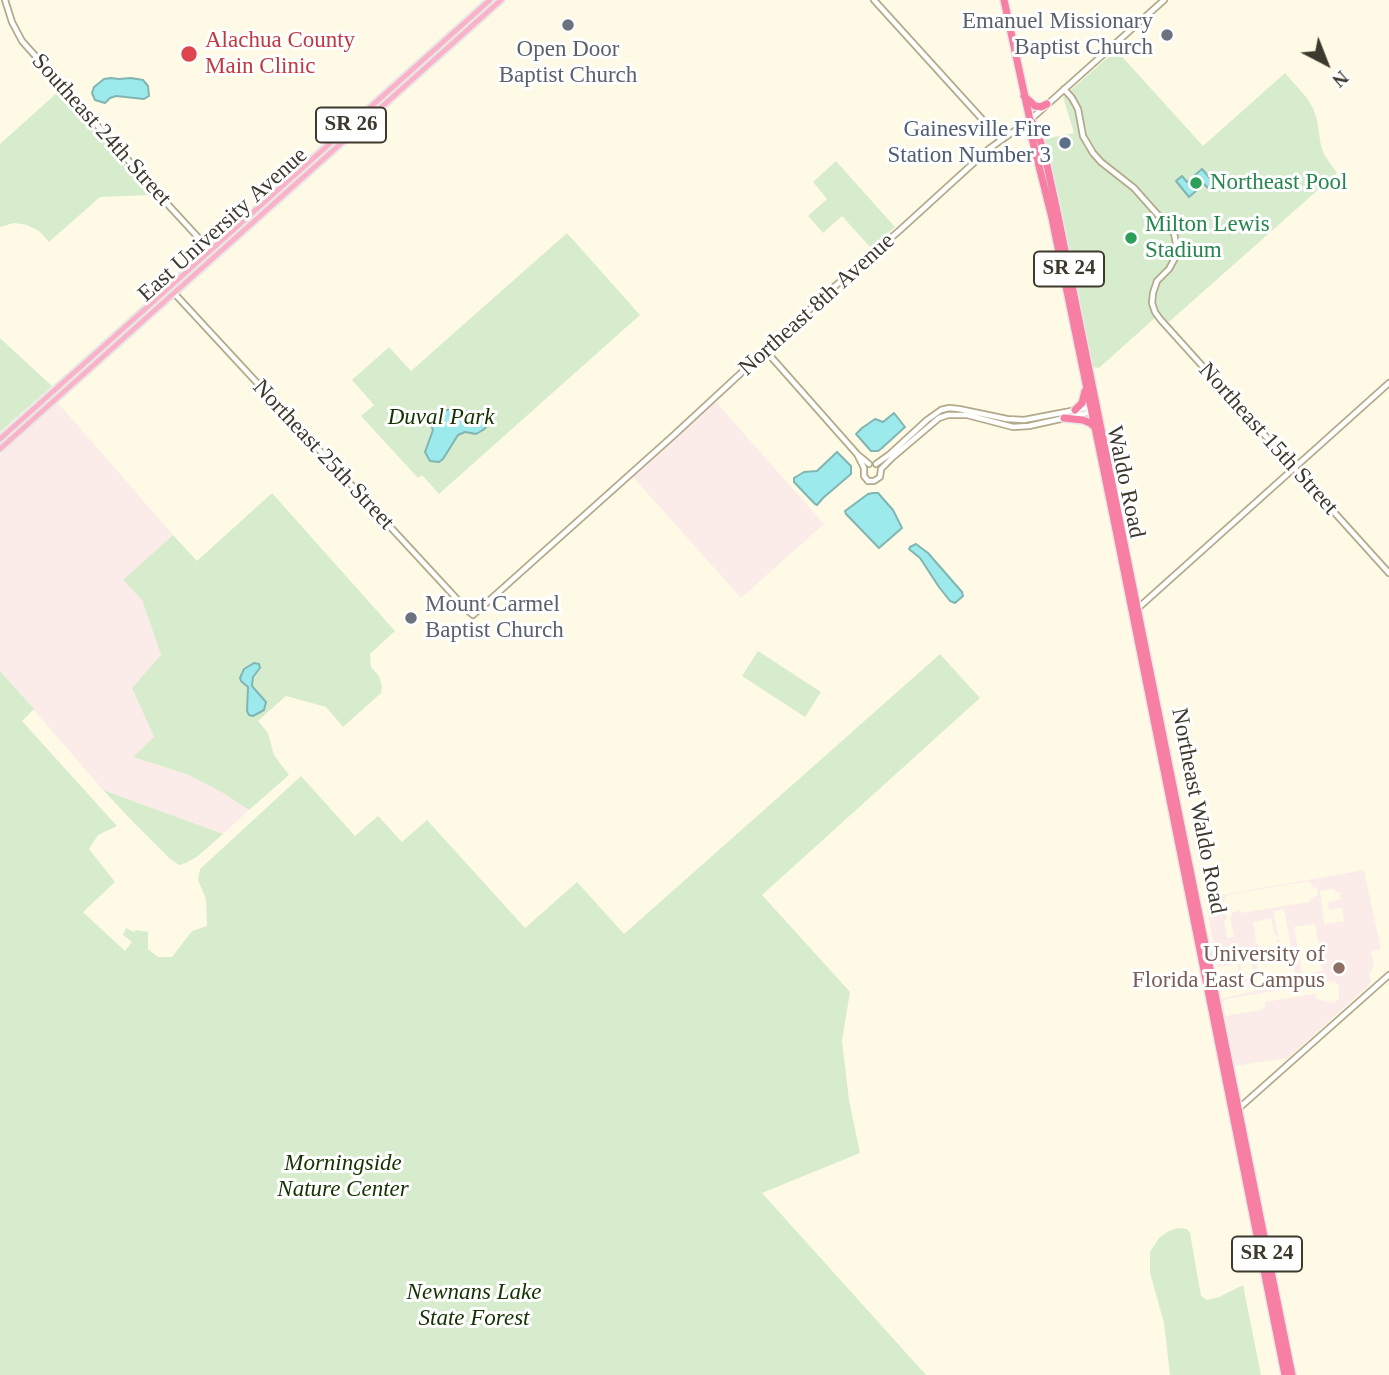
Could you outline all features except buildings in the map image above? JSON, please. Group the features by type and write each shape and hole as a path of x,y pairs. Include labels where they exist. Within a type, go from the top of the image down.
{"highway":[{"name":"Waldo Road","path":"1004,0 1086,387 1094,409 1094,428 1134,611 1144,644"},
{"path":"1024,96 1035,106 1047,104"},
{"name":"Waldo Road","path":"1030,120 1037,131 1053,190 1180,854"},
{"path":"1075,410 1082,403 1086,387"},
{"path":"1064,418 1083,420 1094,428"},
{"name":"Northeast Waldo Road","path":"1144,644 1222,1045"},
{"name":"Northeast Waldo Road","path":"1180,854 1236,1112"},
{"name":"SR 24","path":"1236,1112 1285,1375"},
{"name":"SR 24","path":"1236,1112 1292,1375"}],"main road":[{"name":"East University Avenue","path":"486,9 490,0"},
{"name":"East University Avenue","path":"357,124 380,108 440,50 500,0"},
{"name":"East University Avenue","path":"0,449 258,218 357,124 376,102 440,50"},
{"path":"376,102 380,108"},
{"name":"East University Avenue","path":"2,437 253,212 314,163"},
{"path":"253,212 258,218"},
{"path":"211,250 218,253"},
{"path":"169,287 174,293"},
{"path":"150,304 155,309"},
{"path":"127,325 133,329"},
{"path":"100,348 106,354"},
{"path":"89,359 94,365"},
{"path":"70,376 75,382"},
{"path":"2,437 9,441"}],"street":[{"name":"Southeast 24th Street","path":"5,0 22,41 211,250"},
{"path":"874,0 1001,140"},
{"name":"Northeast 8th Avenue","path":"473,615 860,264 1001,140 1030,120 1164,0"},
{"name":"Northeast 15th Street","path":"1064,89 1078,109 1083,136 1093,153 1134,188 1174,233 1177,249 1175,258 1157,281 1152,303 1155,312 1389,573"},
{"name":"Northeast 25th Street","path":"174,293 473,615"},
{"path":"765,351 857,454 866,466 864,476 871,481 876,481 881,470 939,418 948,415 1024,420 1094,409"},
{"path":"1134,611 1389,383"},
{"path":"866,466 876,464 927,420 949,408 1013,427 1064,418 1094,409"},
{"path":"876,464 881,470"},
{"path":"1236,1112 1389,975"}],"shaded area":[{"path":"716,402 824,524 741,598 633,477"},
{"path":"58,403 173,535 123,580 142,600 161,656 132,688 154,737 133,757 189,775 249,810 223,834 103,790 0,671 0,455"},
{"name":"University of Florida East Campus","path":"1364,870 1381,949 1371,952 1374,966 1369,974 1371,981 1288,1058 1234,1066 1221,999 1258,990 1256,979 1241,982 1240,978 1249,978 1249,972 1253,971 1249,954 1243,953 1243,959 1238,960 1238,964 1241,964 1239,974 1237,963 1218,967 1205,898","holes":["1309,881 1317,888 1318,894 1310,902 1233,912 1230,917 1234,937 1227,938 1223,902 1227,895","1335,889 1335,892 1340,892 1341,900 1328,902 1329,910 1342,908 1344,921 1324,924 1320,891","1284,909 1291,957 1282,955 1273,911","1271,918 1277,935 1279,958 1261,961 1253,922","1315,924 1323,971 1302,974 1294,927","1283,960 1285,963 1293,962 1296,978 1277,981 1274,976 1265,977 1265,989 1259,990 1255,974 1258,973 1257,964","1335,981 1339,985 1339,1000 1335,1003 1316,999 1315,994 1265,1002 1265,1007 1261,1010 1225,1016 1223,1003 1226,999"]}],"green space":[{"path":"1116,50 1203,146 1285,73 1313,108 1321,146 1337,173 1169,322 1157,316 1099,368 1093,367 1045,139 1074,133 1063,97"},
{"path":"59,91 153,195 100,197 49,242 39,231 27,225 14,223 0,227 0,144"},
{"path":"836,161 895,227 871,248 842,216 823,233 808,216 827,199 813,182"},
{"name":"Duval Park","path":"567,233 640,315 439,494 422,475 418,478 361,416 374,405 352,380 389,347 411,371"},
{"path":"0,338 52,386 0,432"},
{"path":"272,493 395,631 370,654 371,667 379,676 382,686 381,693 343,727 326,707 286,696 258,721 268,733 274,755 289,775 249,810 189,775 133,757 154,737 132,688 161,655 142,600 123,580 173,535 197,561","holes":["254,663 260,670 253,677 252,684 266,701 255,716 249,715 248,687 240,679 241,673"]},
{"path":"758,651 821,692 805,717 742,676"},
{"path":"940,654 980,698 762,895 850,992 842,1041 849,1100 860,1153 762,1193 926,1375 0,1375 0,671 34,709 22,721 117,826 98,835 89,849 115,882 83,912 125,951 132,942 123,935 126,928 134,932 148,932 148,949 158,957 172,957 192,931 207,926 206,899 198,880 200,869 301,776 355,836 378,816 402,842 427,820 525,928 577,882 624,934"},
{"path":"103,790 223,834 198,856 179,865"},
{"path":"1178,1228 1187,1229 1190,1233 1201,1296 1207,1300 1219,1297 1243,1285 1261,1375 1170,1375 1164,1323 1150,1273 1150,1252 1159,1238"}],"water":[{"path":"104,79 143,80 148,86 149,96 144,99 116,96 105,103 95,100 92,93 94,87"},
{"name":"Northeast Pool","path":"1202,169 1215,184 1209,189 1204,184 1189,197 1176,181 1182,176 1187,182"},
{"path":"457,408 486,420 489,424 476,434 465,432 458,435 443,459 439,462 430,461 425,452 433,430 428,414"},
{"path":"894,413 905,427 878,451 871,451 856,434 875,419 883,422"},
{"path":"837,452 851,466 851,474 817,505 794,482 794,478 804,472 817,471"},
{"path":"878,493 893,510 902,528 879,548 845,511 868,494"},
{"path":"916,544 928,553 962,592 963,596 955,603 950,601 939,587 920,558 909,549"},
{"path":"254,663 259,664 260,668 253,677 252,686 266,702 264,710 253,716 247,711 248,687 240,678 244,669"}],"place":[{"name":"Open Door Baptist Church","path":"568,25"},
{"name":"Emanuel Missionary Baptist Church","path":"1167,35"},
{"name":"Alachua County Main Clinic","path":"189,54"},
{"name":"Gainesville Fire Station Number 3","path":"1065,143"},
{"name":"Northeast Pool","path":"1196,183"},
{"name":"Milton Lewis Stadium","path":"1131,238"},
{"name":"Mount Carmel Baptist Church","path":"411,618"},
{"name":"University of Florida East Campus","path":"1339,968"}],"park label":[{"name":"Morningside Nature Center","path":"343,1177"},
{"name":"Newnans Lake State Forest","path":"474,1306"}]}
